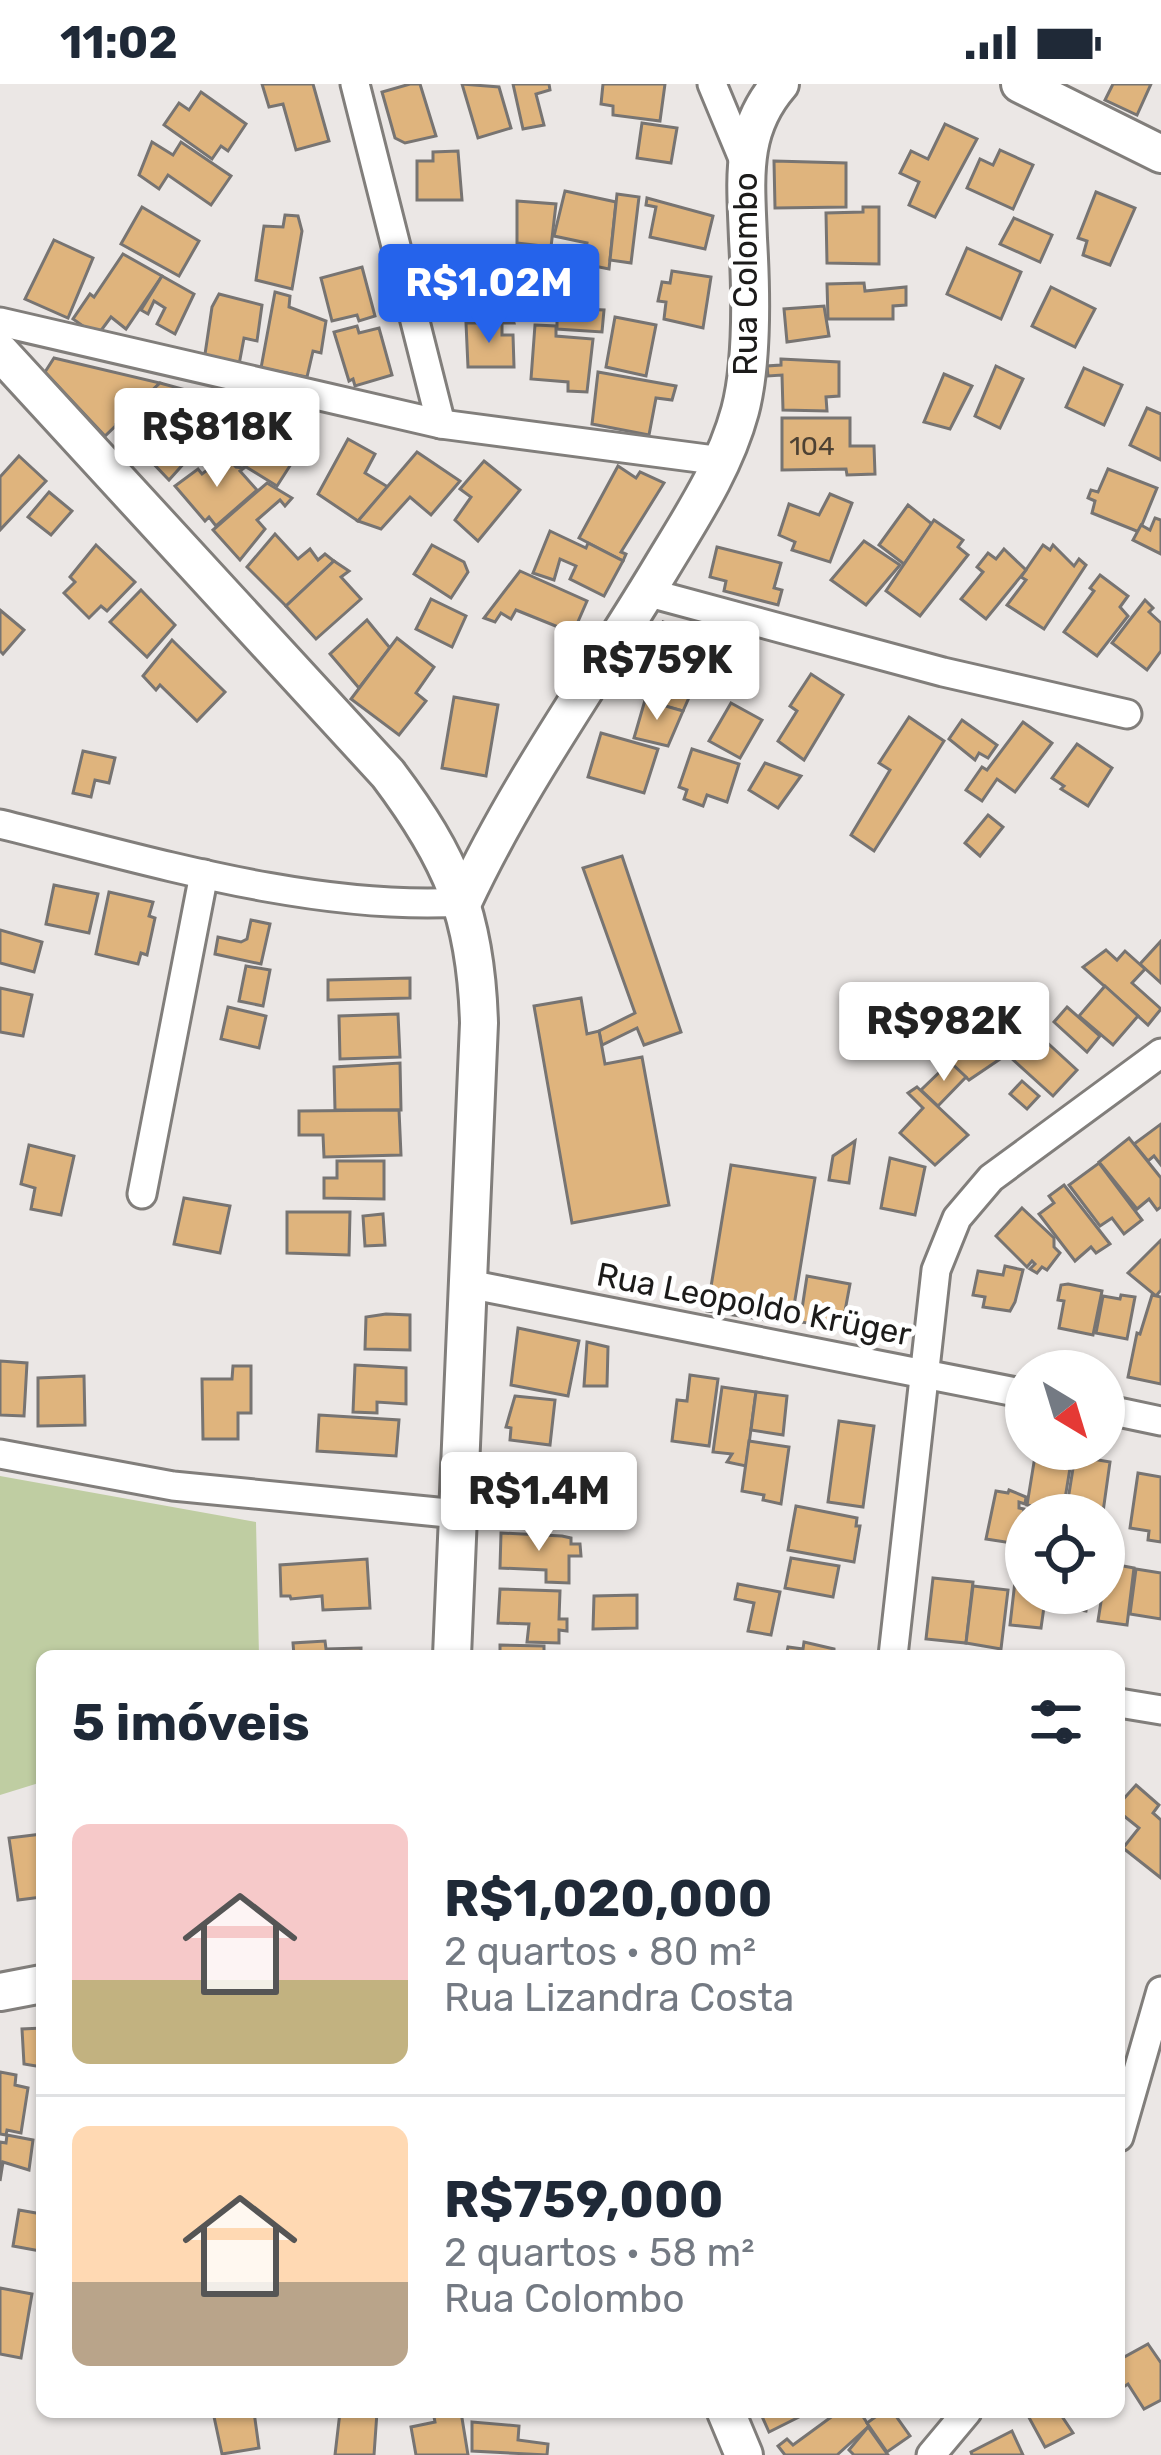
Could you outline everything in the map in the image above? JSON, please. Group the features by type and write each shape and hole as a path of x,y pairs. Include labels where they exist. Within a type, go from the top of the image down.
{"main road":[{"name":"Rua Colombo","path":"463,902 496,835 646,592 722,461 735,429 746,375 749,242 744,161 757,116 780,84"},
{"path":"1020,84 1161,154"},
{"path":"0,352 388,774 440,848 463,902 477,971 479,1023 452,1650"},
{"path":"0,1992 36,1985"},
{"path":"729,2418 744,2455"}],"street":[{"path":"355,84 441,424"},
{"path":"712,84 744,161"},
{"path":"0,322 441,424 722,461"},
{"path":"646,592 943,672 1127,714"},
{"path":"0,824 204,874 381,904 463,902"},
{"path":"142,1194 204,874"},
{"path":"894,1650 936,1270 957,1218 992,1178 1161,1053"},
{"name":"Rua Leopoldo Krüger","path":"468,1284 1005,1390"},
{"path":"1125,1413 1161,1420"},
{"path":"0,1454 173,1486 458,1514"},
{"path":"1125,1704 1161,1710"},
{"path":"1125,2116 1161,1990"},
{"path":"931,2455 962,2418"}],"green space":[{"path":"0,1476 256,1522 259,1650 36,1650 36,1784 0,1795"}],"building":[{"path":"262,84 313,84 329,141 296,150 283,104 269,107"},
{"path":"420,84 436,136 405,143 395,138 382,92"},
{"path":"462,84 499,87 511,128 478,138"},
{"path":"513,84 549,84 550,90 536,94 544,125 523,129"},
{"path":"603,84 665,84 660,121 613,115 613,106 601,104"},
{"path":"1113,84 1151,84 1137,115 1105,100"},
{"path":"201,92 246,124 228,151 221,146 212,159 164,125 179,103 189,110"},
{"path":"642,123 677,128 671,163 637,158"},
{"path":"945,124 977,139 935,217 909,205 919,182 900,173 911,151 928,159"},
{"path":"152,142 173,155 181,142 231,176 211,205 168,175 159,189 139,175"},
{"path":"1000,150 1033,165 1013,209 967,188 980,159 993,165"},
{"path":"458,151 462,200 417,200 417,161 433,161 433,152"},
{"path":"774,161 846,163 846,207 775,208"},
{"path":"565,191 616,202 609,269 584,264 587,243 554,236"},
{"path":"1096,192 1135,208 1110,265 1083,255 1087,241 1078,238"},
{"path":"617,194 639,197 631,263 610,260"},
{"path":"647,198 713,216 705,249 650,237 656,207 646,205"},
{"path":"517,201 556,204 551,247 517,243"},
{"path":"142,207 199,241 179,276 121,244"},
{"path":"863,207 879,207 879,264 827,263 826,213 863,212"},
{"path":"285,215 298,216 302,231 292,289 256,280 264,226 283,227"},
{"path":"1014,218 1052,235 1040,262 1000,244"},
{"path":"54,240 93,258 68,318 25,299"},
{"path":"967,248 1021,272 1001,319 947,294"},
{"path":"123,254 162,276 126,329 111,317 97,336 73,319"},
{"path":"362,267 375,316 332,321 321,278"},
{"path":"672,271 711,277 703,328 664,319 666,302 658,301 662,282 670,283"},
{"path":"162,276 194,294 175,334 157,324 165,308 154,301 148,314 141,310"},
{"path":"502,280 514,323 468,323 467,316 455,317 453,294 466,292 464,284"},
{"path":"864,283 865,291 906,287 906,305 893,306 893,319 828,319 827,284"},
{"path":"1051,287 1095,309 1075,347 1032,326"},
{"path":"275,292 290,296 289,307 326,321 321,353 313,351 307,377 261,368"},
{"path":"219,294 262,305 257,341 244,338 238,370 204,361 212,307"},
{"path":"824,306 829,336 787,342 784,309"},
{"path":"557,308 604,310 602,332 557,329"},
{"path":"615,317 656,325 646,376 606,367"},
{"path":"466,323 502,323 502,335 513,335 514,367 468,367"},
{"path":"535,325 556,326 556,336 593,339 587,392 568,391 568,382 531,379"},
{"path":"357,326 359,333 379,328 392,375 355,386 353,379 349,381 334,332"},
{"path":"54,358 160,383 105,436 45,372"},
{"path":"781,359 839,362 839,396 826,397 827,411 783,410 782,375 768,376 767,366 781,365"},
{"path":"996,366 1023,379 1000,428 975,416"},
{"path":"1084,368 1122,385 1104,425 1066,407"},
{"path":"598,372 676,386 672,400 656,398 649,435 592,424"},
{"path":"944,374 972,386 950,429 924,422"},
{"path":"160,383 204,395 143,453 116,424"},
{"path":"1147,408 1161,414 1161,460 1130,445"},
{"path":"782,418 850,418 850,446 874,446 875,474 847,475 846,469 782,470"},
{"path":"177,433 195,451 169,480 148,458"},
{"path":"348,439 375,454 365,473 388,487 358,521 318,494"},
{"path":"259,440 293,461 277,486 243,465"},
{"path":"417,452 460,481 431,515 410,497 381,529 358,521"},
{"path":"219,455 224,462 228,458 244,468 240,471 257,490 216,526 209,517 205,521 175,486 198,469 202,474 218,462"},
{"path":"19,456 46,481 0,530 0,477"},
{"path":"484,461 520,490 478,541 455,520 471,497 460,489"},
{"path":"618,466 636,478 640,472 664,483 621,552 626,554 623,561 579,538"},
{"path":"1108,469 1157,488 1139,532 1092,513 1095,501 1088,498 1091,490 1098,492"},
{"path":"267,483 292,498 285,506 280,500 257,520 265,529 240,560 213,530"},
{"path":"49,492 72,511 51,535 28,517"},
{"path":"830,494 852,503 830,562 792,550 795,542 779,535 789,504 819,515"},
{"path":"908,505 932,524 904,564 879,545"},
{"path":"1155,518 1161,520 1161,554 1133,540 1141,525 1150,530"},
{"path":"934,520 963,540 958,547 968,555 920,616 886,591"},
{"path":"550,531 623,561 604,596 570,579 576,566 560,559 554,580 533,573"},
{"path":"275,534 298,559 310,549 318,560 325,554 334,561 286,606 247,567"},
{"path":"864,541 900,565 866,605 831,580"},
{"path":"96,545 135,582 107,611 101,606 89,618 64,593 75,582 70,577"},
{"path":"432,545 464,562 468,572 451,598 414,574"},
{"path":"1043,545 1050,550 1053,545 1074,566 1079,559 1086,565 1044,629 1007,605"},
{"path":"717,547 781,563 774,588 782,590 778,605 724,591 726,581 710,577"},
{"path":"1004,549 1026,570 986,619 961,599 983,572 977,567 988,553 996,559"},
{"path":"334,561 349,571 341,577 361,599 316,639 286,606"},
{"path":"520,571 587,601 573,633 516,610 511,619 501,613 495,622 484,618"},
{"path":"1100,575 1128,596 1120,607 1128,616 1097,656 1064,632"},
{"path":"141,590 175,625 147,657 110,622"},
{"path":"431,599 466,616 452,647 416,629"},
{"path":"1145,600 1161,623 1161,651 1147,670 1112,643"},
{"path":"0,610 24,630 3,654 0,651"},
{"path":"367,620 390,648 359,688 330,654"},
{"path":"663,622 715,639 683,711 664,706 675,678 645,666"},
{"path":"397,638 434,667 416,693 426,701 399,735 351,699"},
{"path":"172,640 225,692 197,721 160,685 156,690 143,676"},
{"path":"811,674 843,695 804,760 778,741 797,711 790,706"},
{"path":"454,697 498,705 486,776 442,768"},
{"path":"645,700 683,711 668,746 634,738"},
{"path":"731,703 762,720 740,758 709,741"},
{"path":"909,717 944,741 874,851 851,835 890,770 879,763"},
{"path":"962,720 997,745 988,758 979,753 975,760 949,739"},
{"path":"1023,722 1052,743 1015,792 997,779 982,801 966,790"},
{"path":"601,733 658,749 644,793 588,777"},
{"path":"1077,744 1112,768 1088,806 1052,778"},
{"path":"692,749 739,764 727,802 707,795 703,806 684,799 687,790 679,787"},
{"path":"83,751 115,758 109,783 95,780 91,797 73,793"},
{"path":"765,763 801,776 778,808 749,790"},
{"path":"988,815 1003,827 980,856 965,843"},
{"path":"622,856 681,1032 644,1045 637,1028 602,1045 599,1031 635,1013 583,868"},
{"path":"54,885 98,894 89,933 46,924"},
{"path":"109,892 153,902 149,916 155,918 147,955 141,953 138,964 96,954"},
{"path":"251,920 270,924 261,964 215,954 218,937 247,939"},
{"path":"0,930 42,942 34,972 0,963"},
{"path":"1161,941 1161,983 1140,964"},
{"path":"1106,950 1117,960 1125,951 1145,969 1132,983 1161,1009 1148,1025 1083,967"},
{"path":"246,966 270,970 263,1006 239,1001"},
{"path":"410,978 410,998 328,1000 328,980"},
{"path":"1105,986 1138,1016 1113,1045 1079,1016"},
{"path":"0,988 32,995 23,1036 0,1032"},
{"path":"581,998 587,1034 599,1031 605,1064 642,1057 669,1205 572,1223 534,1006"},
{"path":"228,1007 266,1016 259,1048 221,1039"},
{"path":"1067,1007 1100,1036 1087,1052 1054,1022"},
{"path":"398,1014 400,1057 340,1059 339,1016"},
{"path":"1017,1015 1077,1070 1053,1096 1000,1048 1009,1038 998,1029"},
{"path":"983,1039 1003,1057 969,1080 950,1062"},
{"path":"950,1062 966,1077 938,1106 921,1090"},
{"path":"400,1063 401,1110 335,1110 334,1067"},
{"path":"1022,1081 1039,1096 1027,1109 1010,1094"},
{"path":"917,1087 968,1135 935,1165 900,1133 923,1108 908,1093"},
{"path":"399,1110 401,1155 324,1157 323,1135 299,1135 299,1111"},
{"path":"1161,1124 1161,1165 1154,1156 1148,1161 1134,1144"},
{"path":"1129,1138 1161,1178 1157,1210 1149,1199 1137,1209 1099,1162"},
{"path":"855,1141 849,1183 829,1180 833,1156"},
{"path":"29,1145 74,1156 61,1215 31,1209 35,1188 21,1184"},
{"path":"890,1158 925,1167 915,1215 881,1208"},
{"path":"337,1161 384,1161 384,1199 324,1198 324,1178 337,1178"},
{"path":"1099,1163 1142,1220 1124,1234 1112,1218 1100,1226 1069,1185"},
{"path":"731,1165 815,1178 791,1324 707,1311"},
{"path":"1064,1185 1110,1244 1096,1253 1091,1247 1075,1261 1039,1214 1054,1203 1049,1196"},
{"path":"184,1198 230,1206 220,1253 174,1244"},
{"path":"1022,1208 1054,1238 1060,1253 1047,1270 1030,1269 1035,1264 1032,1261 1027,1267 996,1236"},
{"path":"287,1212 350,1212 349,1255 287,1253"},
{"path":"383,1214 385,1245 365,1246 363,1216"},
{"path":"1161,1240 1161,1290 1156,1296 1128,1273"},
{"path":"1005,1266 1023,1270 1015,1302 1010,1311 983,1307 985,1297 973,1295 978,1271 1003,1275"},
{"path":"807,1276 850,1284 842,1327 800,1322"},
{"path":"1061,1285 1102,1291 1093,1335 1059,1328 1064,1301 1058,1300"},
{"path":"1121,1295 1135,1297 1127,1339 1096,1333 1103,1296 1120,1299"},
{"path":"1152,1295 1161,1297 1161,1384 1128,1377 1137,1333"},
{"path":"410,1315 410,1350 365,1349 366,1317"},
{"path":"518,1328 579,1341 568,1396 511,1385"},
{"path":"587,1342 608,1347 607,1386 584,1386"},
{"path":"0,1361 27,1363 24,1416 0,1415"},
{"path":"355,1365 406,1368 406,1404 377,1402 377,1413 353,1412"},
{"path":"233,1366 251,1366 251,1413 238,1413 238,1439 203,1439 202,1379 232,1379"},
{"path":"690,1375 718,1379 709,1446 672,1441 677,1400 687,1401"},
{"path":"84,1376 85,1425 38,1426 38,1378"},
{"path":"722,1387 756,1392 746,1466 727,1462 732,1454 713,1452"},
{"path":"756,1392 787,1396 783,1435 751,1430"},
{"path":"515,1396 555,1400 550,1445 510,1440 511,1428 506,1427"},
{"path":"319,1415 399,1420 396,1456 317,1451"},
{"path":"839,1421 874,1426 863,1507 828,1502"},
{"path":"749,1441 789,1447 781,1504 742,1491"},
{"path":"504,1459 573,1462 570,1514 541,1513 543,1496 503,1494"},
{"path":"1033,1470 1070,1470 1066,1494 1029,1494"},
{"path":"1073,1470 1109,1470 1106,1494 1069,1494"},
{"path":"1138,1473 1161,1477 1161,1542 1148,1540 1149,1531 1130,1528"},
{"path":"996,1491 1019,1494 1005,1494 1005,1542 986,1539"},
{"path":"796,1506 857,1518 854,1562 788,1550"},
{"path":"501,1533 562,1536 571,1538 571,1544 580,1544 581,1556 569,1556 569,1583 546,1582 546,1570 500,1568"},
{"path":"791,1558 839,1566 833,1597 785,1588"},
{"path":"367,1559 370,1608 323,1610 322,1596 281,1596 280,1565"},
{"path":"1125,1566 1134,1568 1127,1625 1098,1621 1099,1614 1125,1614"},
{"path":"1136,1569 1161,1573 1161,1619 1130,1614"},
{"path":"933,1578 973,1582 966,1643 926,1639"},
{"path":"738,1584 780,1592 771,1635 748,1631 754,1603 735,1599"},
{"path":"973,1586 1005,1590 1001,1649 966,1643"},
{"path":"500,1589 560,1591 559,1619 567,1619 567,1631 559,1630 559,1643 527,1642 529,1624 498,1623"},
{"path":"637,1595 637,1628 593,1629 594,1596"},
{"path":"1011,1614 1043,1614 1041,1628 1010,1625"},
{"path":"325,1641 326,1649 361,1650 294,1650 293,1643"},
{"path":"804,1642 834,1650 787,1650 803,1649"},
{"path":"500,1645 544,1646 544,1650 500,1650"},
{"path":"1136,1785 1159,1805 1153,1813 1161,1820 1161,1878 1125,1850 1139,1828 1125,1817 1125,1797"},
{"path":"36,1835 36,1898 18,1900 9,1838"},
{"path":"36,2028 36,2066 24,2064 22,2029"},
{"path":"0,2072 16,2075 15,2085 28,2088 21,2133 7,2130 6,2135 0,2134"},
{"path":"7,2135 33,2140 29,2170 3,2162 0,2181 0,2142 6,2143"},
{"path":"19,2210 36,2213 36,2250 13,2246"},
{"path":"0,2288 32,2294 21,2358 0,2354"},
{"path":"1148,2344 1161,2363 1161,2400 1144,2409 1125,2386 1125,2357"},
{"path":"214,2418 255,2418 259,2448 222,2454"},
{"path":"339,2418 377,2418 374,2455 335,2455"},
{"path":"434,2418 462,2418 468,2455 416,2455 411,2427 435,2422"},
{"path":"763,2418 797,2418 769,2432"},
{"path":"830,2418 864,2418 869,2426 837,2455 785,2455 778,2446 787,2439 793,2445"},
{"path":"874,2418 897,2418 910,2436 887,2452 867,2423"},
{"path":"1029,2418 1063,2418 1073,2433 1045,2447"},
{"path":"472,2422 519,2426 518,2440 548,2444 547,2455 472,2451"},
{"path":"868,2427 888,2455 854,2455 849,2450"},
{"path":"1012,2431 1023,2455 972,2455 971,2452"}]}
